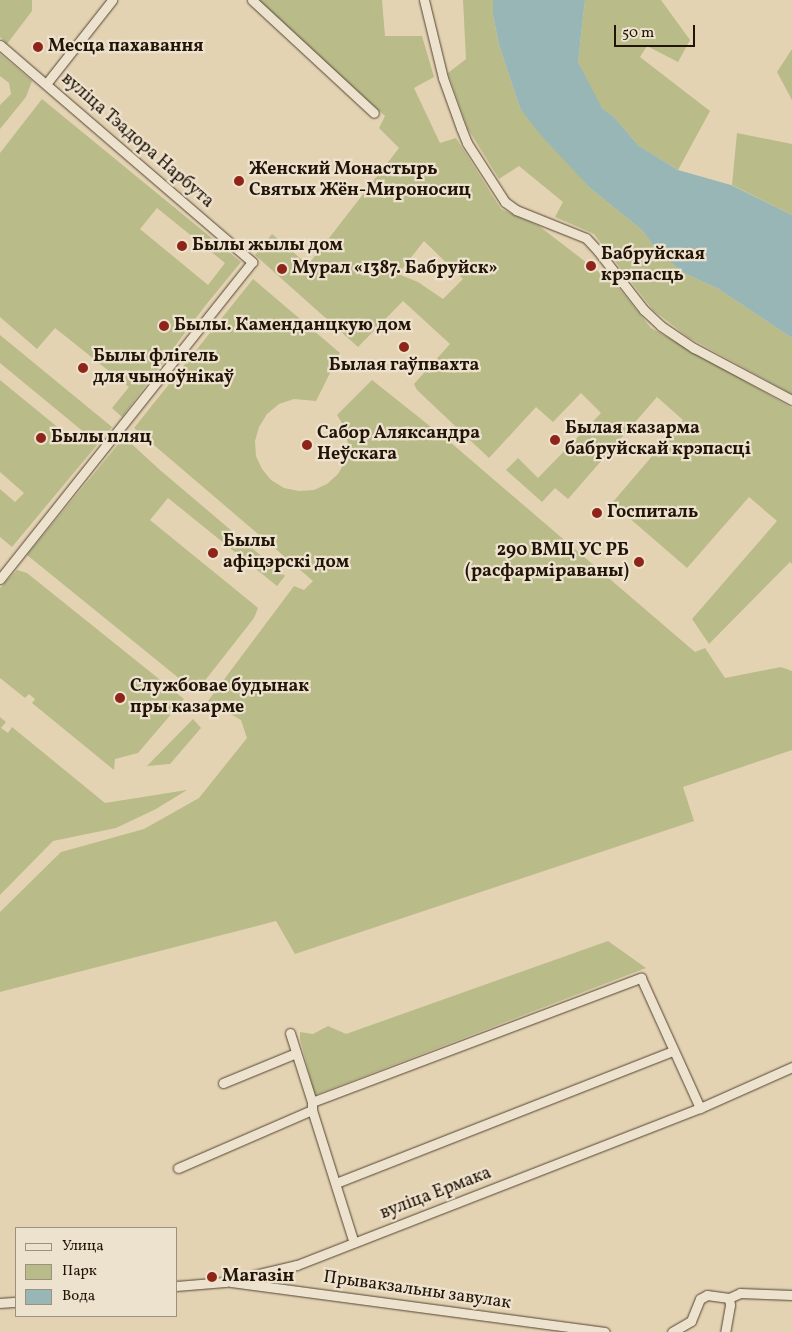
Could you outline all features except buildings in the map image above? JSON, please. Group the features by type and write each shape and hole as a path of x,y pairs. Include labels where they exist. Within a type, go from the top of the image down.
{"street":[{"path":"46,84 112,0"},
{"path":"252,0 374,113"},
{"path":"424,0 443,78 467,143 505,202 516,210 586,238 644,310 660,326 694,348 792,400"},
{"name":"вуліца Тэадора Нарбута","path":"0,45 252,262 0,579"},
{"path":"178,1168 312,1106 641,978 700,1108"},
{"path":"290,1034 354,1244"},
{"path":"336,1183 673,1051"},
{"path":"223,1083 296,1053"},
{"name":"вуліца Ермака","path":"178,1286 225,1282 297,1265 700,1108 792,1068"},
{"name":"Прывакзальны завулак","path":"225,1282 605,1332"},
{"path":"672,1332 691,1321 700,1299 707,1296 729,1298 740,1293 792,1295"},
{"path":"726,1332 730,1305 729,1298"},
{"path":"0,1303 15,1302"}],"green space":[{"path":"0,0 32,0 32,11 7,44 0,37"},
{"path":"257,0 382,0 385,36 422,36 434,77 414,88 440,143 456,138 501,209 539,226 617,286 651,328 792,408 792,564 790,562 709,644 692,619 777,521 749,497 687,568 612,503 683,420 657,397 568,499 555,488 542,502 506,470 518,458 538,478 601,413 581,393 553,422 536,407 489,458 417,390 414,384 450,344 403,301 358,347 255,255 272,234 308,265 399,148 379,128 385,116","holes":["424,241 463,279 443,299 418,282 398,274"]},
{"path":"463,0 493,0 493,15 499,45 520,108 590,188 642,230 658,252 684,273 717,288 792,338 792,394 688,337 653,310 594,234 555,217 563,202 519,166 499,179 468,129 448,73 466,59"},
{"path":"585,0 661,0 690,40 678,62 647,46 640,57 710,111 678,170 639,146 614,117 602,108 590,88 578,62"},
{"path":"792,49 792,100 777,72"},
{"path":"0,54 32,81 26,97 0,129 0,105 11,94 9,83 0,76"},
{"path":"42,99 241,262 205,306 122,417 112,408 129,387 55,328 37,349 0,317 0,153","holes":["157,208 225,263 208,285 140,229"]},
{"path":"737,133 792,144 792,215 732,185"},
{"path":"253,279 340,353 316,401 294,399 279,404 267,414 259,427 255,441 256,456 262,469 271,480 284,488 299,491 314,490 327,484 338,474 346,460 348,444 345,428 337,415 372,380 450,442 695,652 705,648 725,678 781,667 792,671 792,750 683,787 694,821 295,954 276,921 0,992 0,912 61,852 144,829 199,798 247,738 241,720 208,701 294,586 304,590 313,581 134,428"},
{"path":"0,335 112,427 12,547 0,537 0,489 15,502 24,493 0,472 0,380 77,443 85,433 0,363"},
{"path":"124,437 285,576 277,586 168,498 150,520 258,608 254,618 196,692 27,555"},
{"path":"17,570 27,573 184,699 138,753 115,759 114,770 32,703 35,699 29,694 25,698 0,678 0,588"},
{"path":"0,717 6,722 1,728 8,733 12,727 105,803 187,790 156,809 116,828 53,841 0,895"},
{"path":"193,719 201,728 170,764 147,766"},
{"path":"608,941 646,968 315,1095 300,1039 300,1032 313,1034 328,1026 346,1034"}],"water":[{"path":"493,0 585,0 578,62 602,108 614,117 639,146 678,170 731,185 792,215 792,338 717,288 684,273 658,252 642,230 590,188 538,132 520,108 499,45 493,15"}],"place":[{"name":"Месца пахавання","path":"38,47"},
{"name":"Женский Монастырь Святых Жён-Мироносиц","path":"239,181"},
{"name":"Былы жылы дом","path":"182,246"},
{"name":"Бабруйская крэпасць","path":"591,266"},
{"name":"Мурал «1387. Бабруйск»","path":"282,269"},
{"name":"Былы. Каменданцкую дом","path":"164,326"},
{"name":"Былая гаўпвахта","path":"404,347"},
{"name":"Былы флігель для чыноўнікаў","path":"83,368"},
{"name":"Былы пляц","path":"41,438"},
{"name":"Былая казарма бабруйскай крэпасці","path":"555,440"},
{"name":"Сабор Аляксандра Неўскага","path":"307,445"},
{"name":"Госпиталь","path":"597,513"},
{"name":"Былы афіцэрскі дом","path":"213,553"},
{"name":"290 ВМЦ УС РБ (расфарміраваны)","path":"639,562"},
{"name":"Службовае будынак пры казарме","path":"120,698"},
{"name":"Магазін","path":"212,1277"}]}
